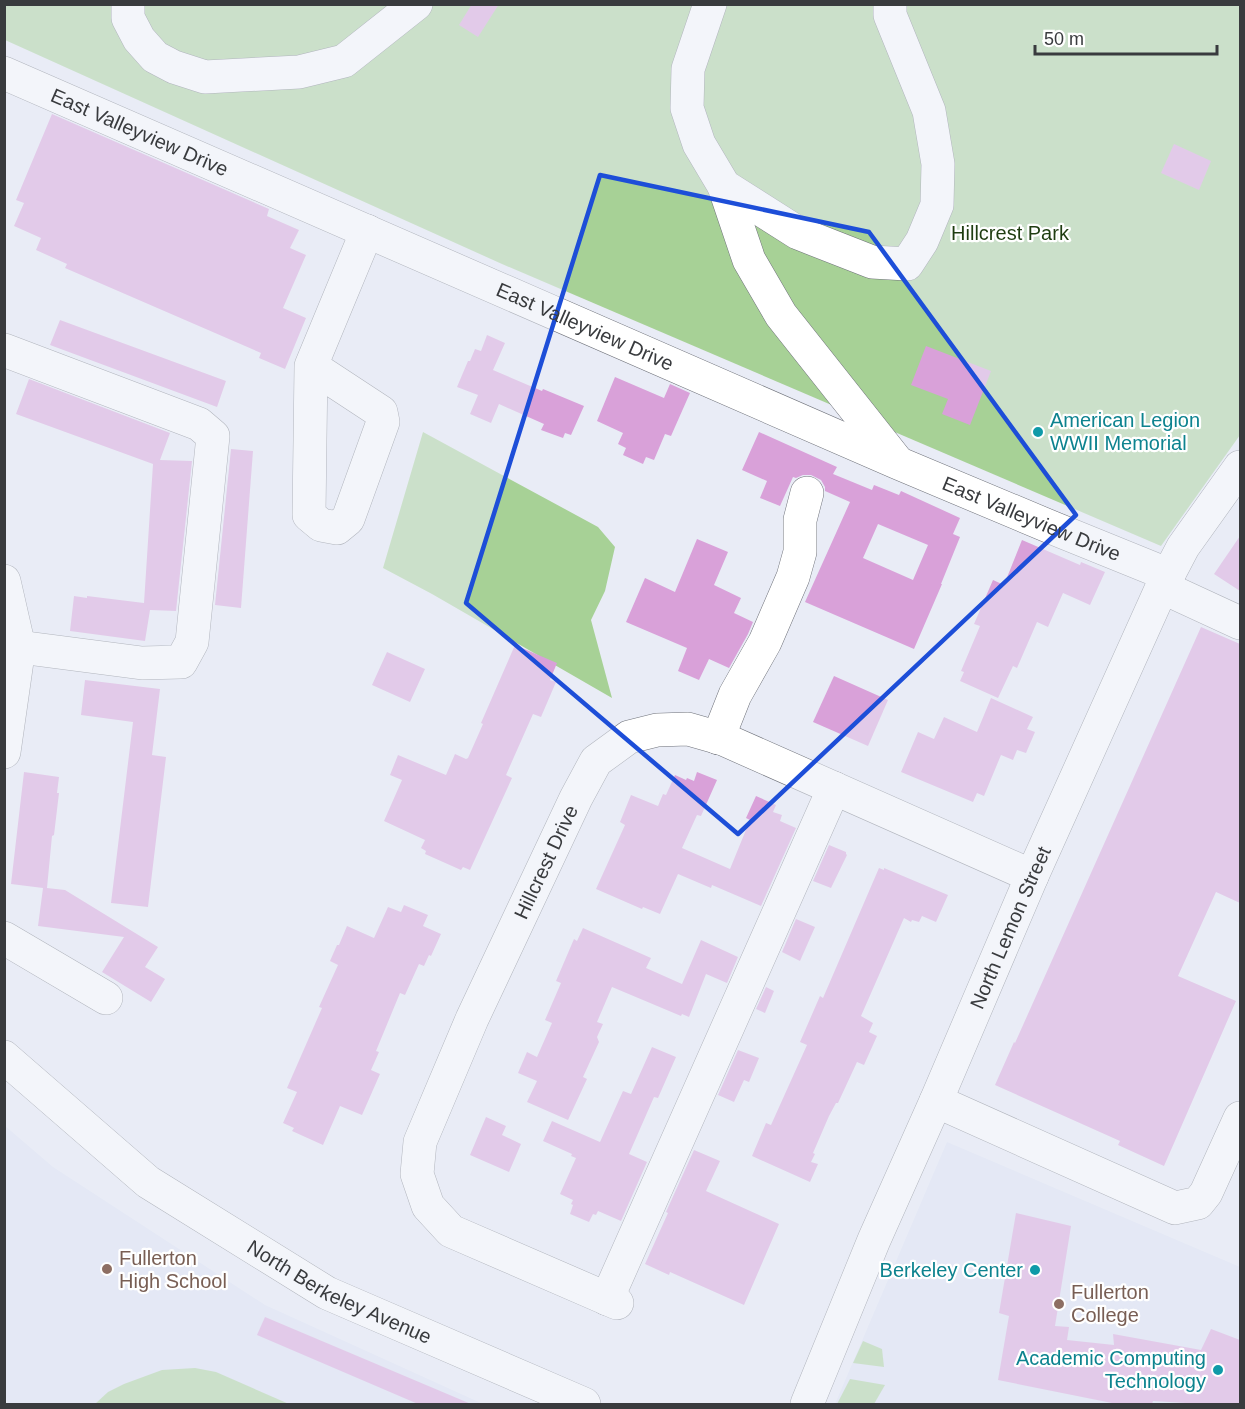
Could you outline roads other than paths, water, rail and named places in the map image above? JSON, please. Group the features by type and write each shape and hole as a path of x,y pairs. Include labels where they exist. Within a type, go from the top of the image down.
{"street":[{"path":"128,4 128,18 139,39 155,57 174,67 206,77 300,72 344,62 416,4"},
{"path":"710,4 688,69 687,108 699,144 724,186 749,260 782,315 898,463"},
{"path":"724,186 798,233 872,262 907,264 922,241 937,205 938,164 929,111 890,15 890,4"},
{"name":"East Valleyview Drive","path":"4,73 898,463 1064,533 1165,581 1240,623"},
{"path":"311,366 367,231"},
{"path":"749,260 763,240 781,232 798,233"},
{"path":"4,350 199,424 213,436 192,642 181,662 142,663 19,648"},
{"name":"North Lemon Street","path":"807,1404 874,1240 1032,876 1165,581 1183,547 1240,467"},
{"path":"718,738 735,695 765,642 793,577 800,552 800,520 807,494"},
{"path":"4,581 19,648 4,752"},
{"name":"Hillcrest Drive","path":"834,788 612,1301 451,1232 428,1206 417,1174 420,1142 471,1019 576,798 596,761 628,737 657,730 688,729 718,738 834,788 1032,876"},
{"path":"4,938 106,998"},
{"name":"North Berkeley Avenue","path":"4,1057 147,1182 327,1293 584,1404"},
{"path":"936,1101 1175,1208 1198,1203 1206,1193 1240,1118"}],"place":[{"name":"American Legion WWII Memorial","path":"1038,432"},
{"name":"Fullerton High School","path":"107,1269"},
{"name":"Berkeley Center","path":"1035,1270"},
{"name":"Fullerton College","path":"1059,1304"},
{"name":"Academic Computing Technology","path":"1218,1370"}],"park label":[{"name":"Hillcrest Park","path":"1010,233"}]}
